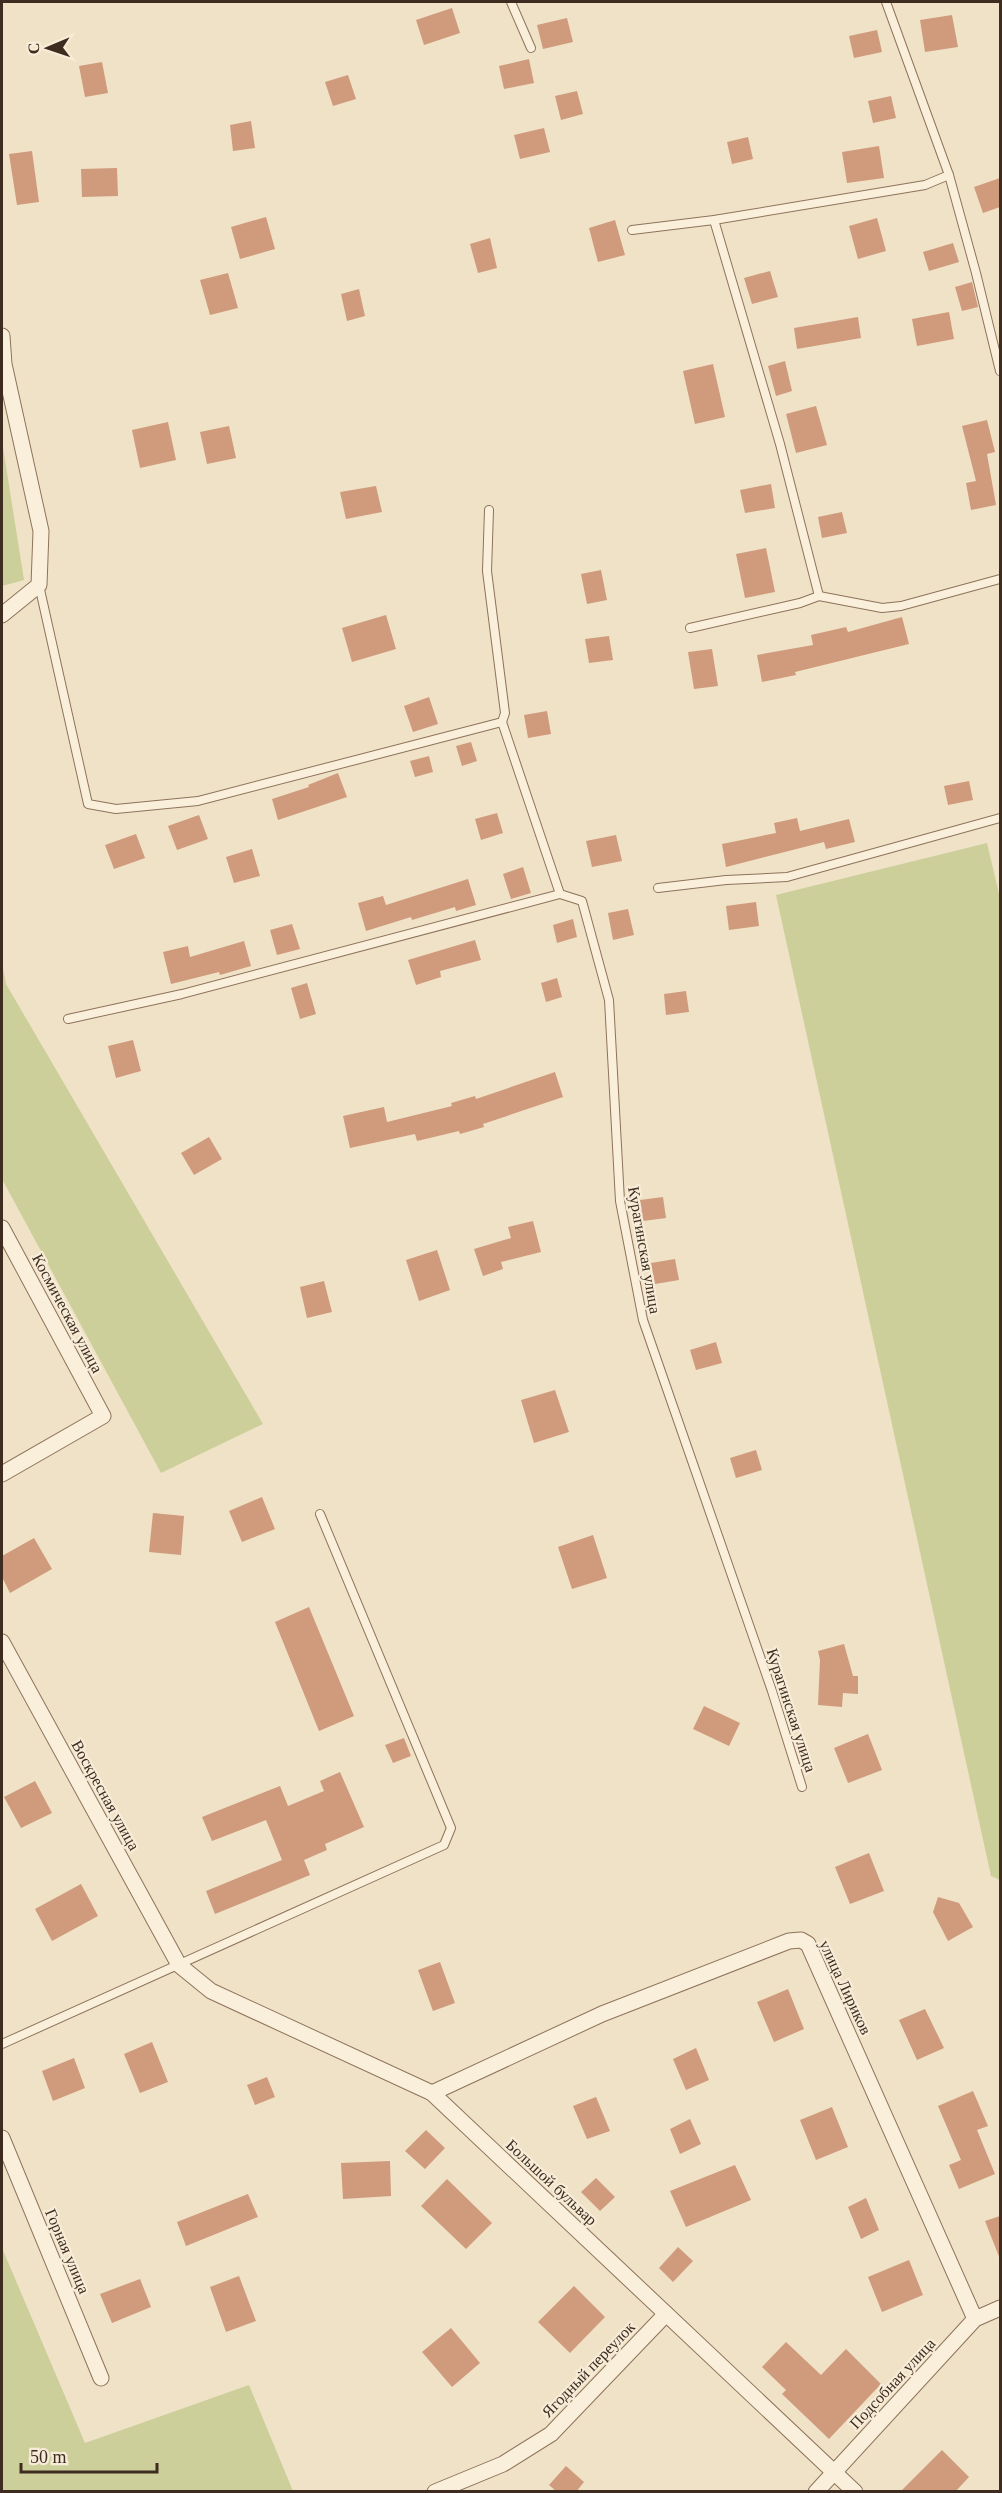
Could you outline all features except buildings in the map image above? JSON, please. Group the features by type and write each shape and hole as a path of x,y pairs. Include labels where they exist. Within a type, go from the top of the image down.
{"street":[{"path":"2,336 4,364 41,531 39,585 2,615"},
{"name":"Космическая улица","path":"2,1228 103,1416 2,1474"},
{"name":"Воскресная улица","path":"2,1642 179,1965"},
{"name":"улица Лириков","path":"432,2092 602,2014 789,1941 801,1940 808,1944 975,2319"},
{"name":"Большой бульвар","path":"179,1965 211,1991 432,2092 855,2492"},
{"name":"Горная улица","path":"2,2138 101,2378"},
{"name":"Подсобная улица","path":"816,2492 975,2319 1000,2308"},
{"name":"Ягодный переулок","path":"435,2492 503,2464 551,2434 666,2314"}],"lane":[{"path":"511,2 531,48"},
{"path":"886,2 949,175 1000,371"},
{"path":"632,230 714,220 925,185 949,175"},
{"path":"714,220 780,444 819,596"},
{"path":"68,1019 182,994 560,894 502,722 505,713 487,571 489,510"},
{"path":"690,628 800,603 819,596 882,608 901,606 1000,579"},
{"path":"39,585 88,804 116,809 198,801 502,722"},
{"path":"658,888 726,880 786,877 1000,818"},
{"name":"Курагинская улица","path":"560,894 582,901 609,1000 620,1201 644,1320 772,1691 802,1787"},
{"path":"2,2044 444,1845 451,1828 320,1514"}],"green space":[{"path":"2,441 24,580 2,586"},
{"path":"987,843 1000,898 1000,1880 991,1876 776,895"},
{"path":"2,963 6,984 263,1424 161,1473 2,1179"},
{"path":"2,2248 85,2443 249,2385 293,2491 2,2491"}]}
